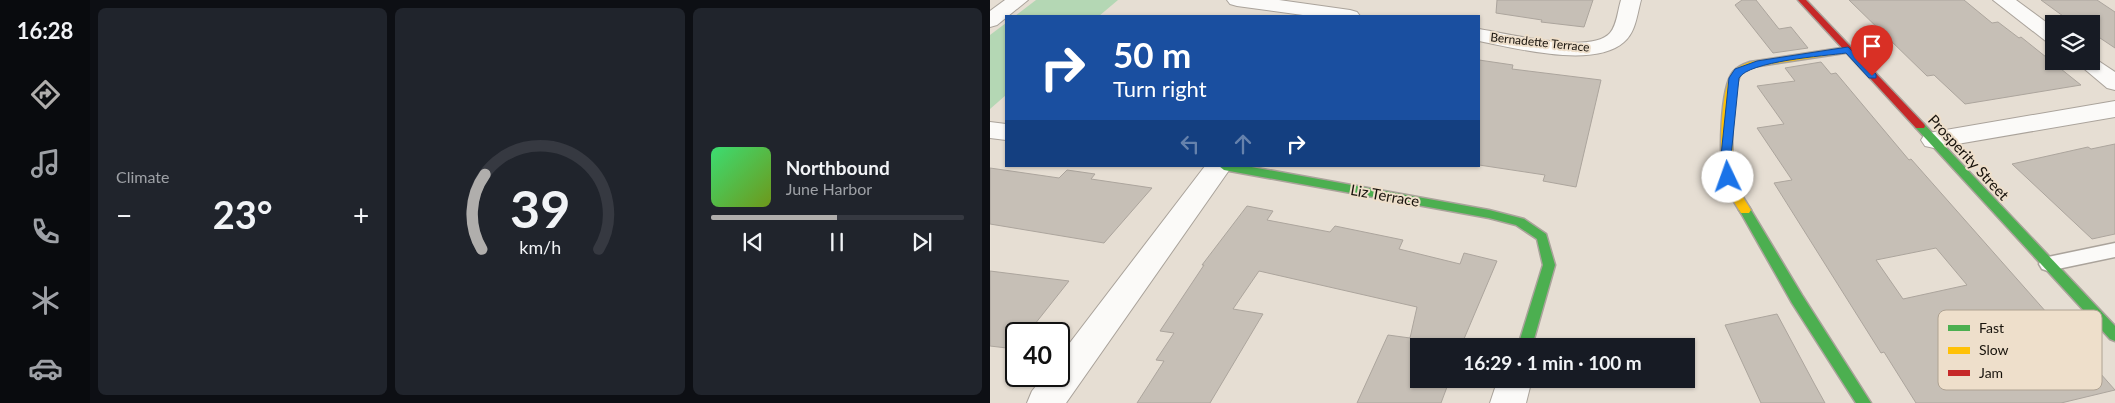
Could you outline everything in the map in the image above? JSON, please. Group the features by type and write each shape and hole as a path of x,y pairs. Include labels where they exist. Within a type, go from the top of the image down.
{"street":[{"path":"990,21 1018,0"},
{"path":"1237,0 1343,15"},
{"name":"Bernadette Terrace","path":"1480,35 1571,48 1589,49 1602,47 1612,44 1620,36 1631,0"},
{"name":"Prosperity Street","path":"1802,0 2091,310"},
{"path":"2003,0 2045,31"},
{"path":"1848,50 1760,63 1738,71 1734,78 1726,156 1728,177 1733,190 1797,299 1864,403"},
{"path":"2098,70 2115,83"},
{"path":"1934,140 2115,109"},
{"path":"990,130 1005,132"},
{"path":"1045,403 1218,167"},
{"name":"Liz Terrace","path":"1230,167 1489,214 1520,222 1542,237 1549,265 1527,338"},
{"name":"Prosperity Street","path":"2102,321 2115,335"},
{"path":"1508,403 1512,388"}],"lane":[{"path":"2048,264 2115,250"}],"green space":[{"path":"1036,0 1118,0 1100,15 1016,15"},
{"path":"1005,24 1005,96 990,109 990,35"}],"building":[{"path":"1497,0 1593,0 1584,27 1541,22 1542,20 1496,13"},
{"path":"1742,0 1756,0 1779,29 1791,27 1808,48 1773,53 1735,5"},
{"path":"1849,0 1964,0 1992,23 1998,22 2045,56 2045,70 2062,70 2081,85 1965,104 1934,75 1927,76"},
{"path":"2041,0 2097,0 2115,12 2115,48 2100,38 2100,15 2062,15"},
{"path":"1480,60 1513,65 1512,69 1601,80 1576,187 1543,181 1545,175 1480,165"},
{"path":"1821,62 1831,74 1836,73 1909,160 1911,159 2044,310 1938,310 1938,390 2102,390 2102,375 2115,390 2061,403 1916,403 1884,352 1881,353 1774,183 1792,180 1757,128 1784,124 1757,86 1795,81 1785,68","holes":["1936,248 1967,285 1903,299 1876,260"]},
{"path":"2115,144 2115,234 2092,239 2012,164 2088,147 2091,149"},
{"path":"990,168 1059,178 1067,170 1095,174 1091,179 1152,188 1104,243 990,224"},
{"path":"1247,206 1273,211 1267,220 1330,232 1335,226 1403,240 1399,249 1460,264 1464,253 1497,261 1464,338 1410,338 1417,307 1259,271 1233,309 1263,314 1210,403 1137,403 1164,361 1156,360 1174,333 1160,331 1204,265 1202,265"},
{"path":"990,271 1069,281 1037,322 1005,322 1005,348 990,346"},
{"path":"1777,314 1825,403 1761,403 1725,325"},
{"path":"1388,335 1410,338 1410,388 1447,388 1441,403 1357,403"}],"traffic: fast":[{"path":"1920,126 2092,310"},
{"path":"1230,167 1489,214 1520,222 1542,237 1549,265 1527,338"},
{"path":"1745,210 1797,299 1864,403"},
{"path":"2102,321 2115,335"}],"traffic: slow":[{"path":"1745,210 1733,189 1728,166 1729,107 1737,73 1750,65 1848,50"}],"traffic: jam":[{"path":"1802,0 1920,126"}],"route":[{"path":"1728,177 1726,156 1734,78 1738,71 1750,65 1760,63 1848,50 1872,76"}]}
